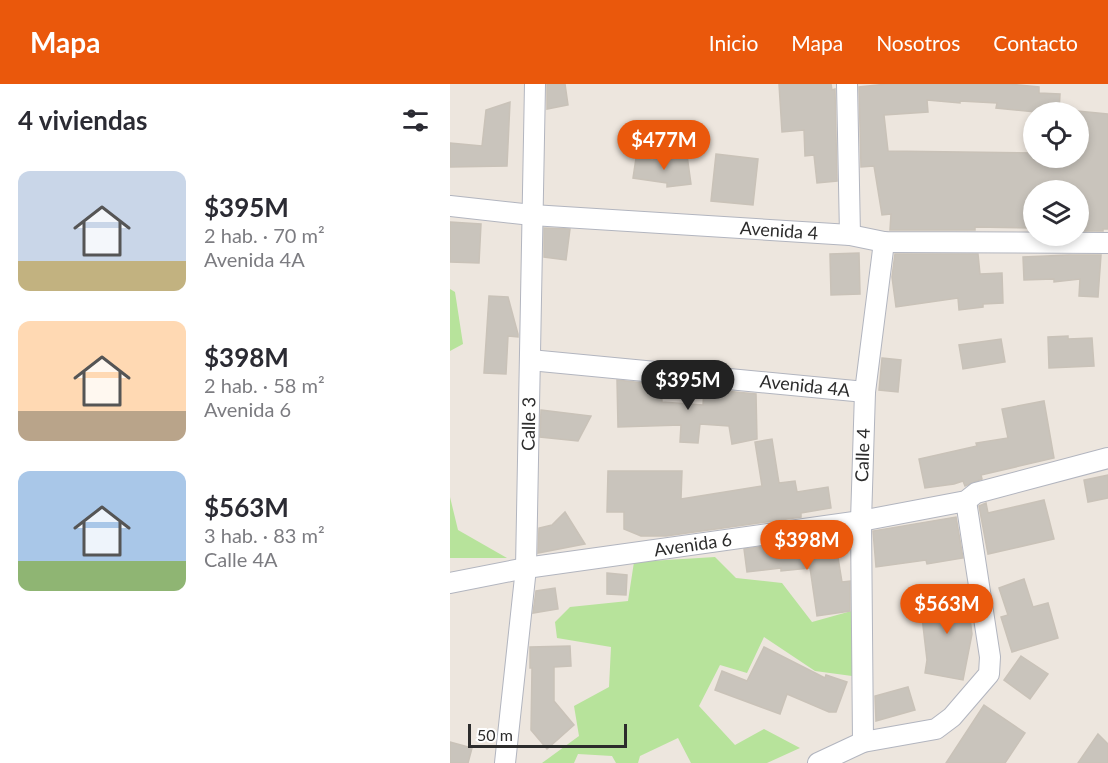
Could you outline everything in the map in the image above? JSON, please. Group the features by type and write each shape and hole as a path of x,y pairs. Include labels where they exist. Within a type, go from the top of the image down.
{"street":[{"name":"Calle 3","path":"505,763 526,568 535,84"},
{"path":"847,84 850,235"},
{"name":"Avenida 4","path":"450,206 532,215 850,235 884,242 1108,243"},
{"name":"Calle 4","path":"863,742 861,521 865,392 884,242"},
{"name":"Avenida 4A","path":"530,360 865,392"},
{"name":"Avenida 6","path":"450,583 526,568 861,521 966,501 976,493 1108,458"},
{"path":"818,763 863,742 936,729 952,717 990,674 990,657 966,501"}],"green space":[{"path":"450,289 455,292 463,344 450,351"},
{"path":"450,497 458,530 507,558 450,558"},
{"path":"715,557 736,578 782,583 812,622 855,610 852,676 815,671 764,637 747,673 720,665 699,706 735,745 764,729 800,748 767,763 691,763 678,738 640,756 638,763 616,763 612,756 578,754 574,763 542,763 579,736 574,706 609,687 611,647 557,638 555,622 570,607 628,601 634,562"}],"building":[{"path":"547,84 565,84 568,105 547,109"},
{"path":"779,84 831,84 832,90 835,89 837,181 817,183 814,155 805,156 804,130 782,132"},
{"path":"887,84 1009,84 1039,87 1039,93 1060,94 1060,102 1023,102 1023,111 996,108 997,103 927,100 928,112 884,115 888,151 1023,153 1023,168 1089,168 1089,112 1108,114 1108,229 1089,231 1089,180 1023,180 1023,228 890,230 891,214 882,215 874,166 861,167 859,87"},
{"path":"510,102 507,166 450,167 450,143 482,146 486,110"},
{"path":"716,154 758,159 753,205 711,201"},
{"path":"687,155 691,184 667,187 667,183 633,178 636,158 652,160"},
{"path":"450,222 481,224 479,263 450,262"},
{"path":"544,228 570,229 566,260 544,257"},
{"path":"859,253 860,294 831,295 830,254"},
{"path":"895,254 978,254 980,274 1002,273 1003,303 983,304 983,307 959,310 958,298 896,307 892,277"},
{"path":"1101,255 1098,297 1079,296 1080,279 1054,282 1054,279 1024,280 1023,257"},
{"path":"489,296 508,297 518,334 518,337 508,336 506,374 484,373"},
{"path":"1068,336 1068,339 1092,338 1094,366 1049,368 1048,337"},
{"path":"1001,339 1005,362 963,369 959,345"},
{"path":"882,358 901,360 898,392 879,390"},
{"path":"617,380 661,385 662,402 703,405 704,389 756,394 757,439 732,444 729,426 700,424 698,443 680,442 681,425 618,427"},
{"path":"1044,401 1054,458 981,475 982,479 965,486 963,481 925,488 919,459 977,446 976,443 1008,438 1002,409"},
{"path":"541,410 591,416 578,441 540,437"},
{"path":"772,439 779,483 795,481 797,492 828,487 831,508 801,513 801,517 666,536 641,536 624,529 624,512 607,512 608,471 682,471 681,499 762,486 755,442"},
{"path":"1108,475 1108,498 1088,502 1084,480"},
{"path":"1044,500 1054,539 988,554 979,506 986,503 988,513"},
{"path":"565,512 585,544 538,553 539,528 552,525"},
{"path":"956,517 963,558 927,564 926,560 876,567 873,531"},
{"path":"806,541 806,545 810,544 811,549 836,545 842,582 850,581 850,611 817,616 810,568 781,571 781,568 747,572 744,549"},
{"path":"607,573 627,575 626,595 607,594"},
{"path":"1024,579 1033,607 1048,603 1058,638 1012,652 1001,617 1008,615 999,588"},
{"path":"555,588 558,609 533,613 536,591"},
{"path":"967,595 972,634 963,680 925,673 927,660 920,600"},
{"path":"570,646 571,666 554,667 554,701 574,725 547,749 531,730 530,647"},
{"path":"764,647 825,678 826,675 847,682 836,712 829,712 787,694 780,714 715,690 722,671 747,681"},
{"path":"1021,656 1048,674 1030,699 1004,680"},
{"path":"908,687 915,710 876,721 875,696"},
{"path":"984,705 1025,733 1005,763 946,763"},
{"path":"1098,734 1108,744 1108,763 1078,763"},
{"path":"450,742 472,748 468,763 450,763"}]}
